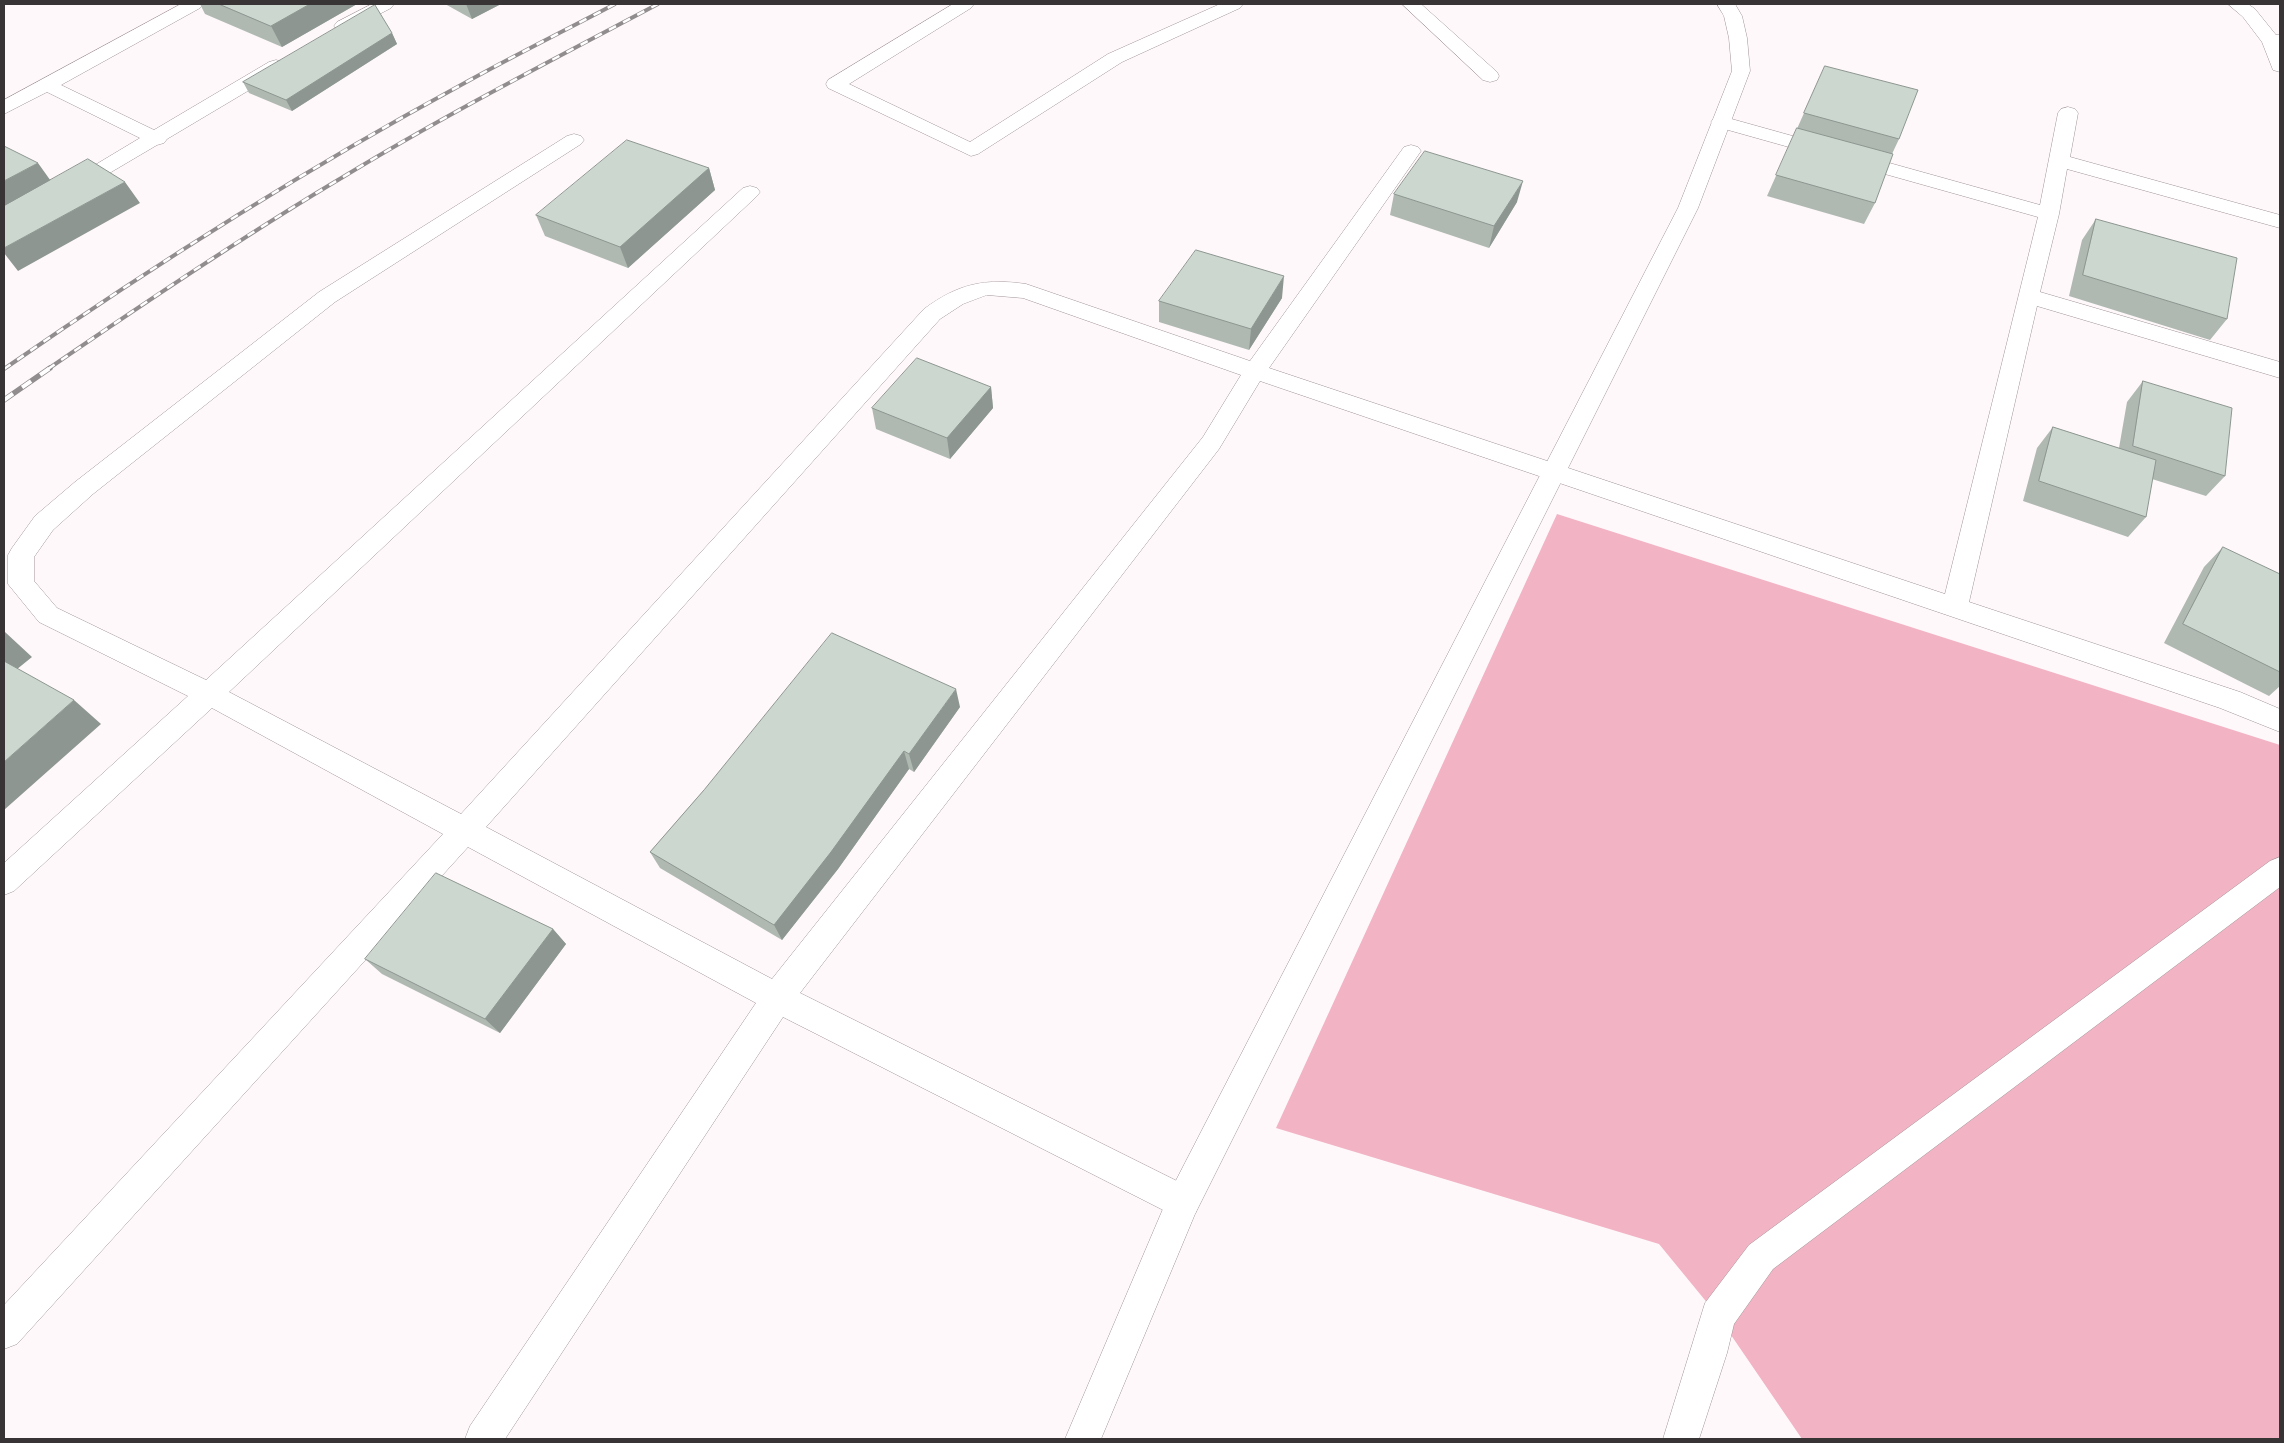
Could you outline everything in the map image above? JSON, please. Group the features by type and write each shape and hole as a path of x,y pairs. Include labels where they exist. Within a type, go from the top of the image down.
{"street":[{"path":"4,108 194,4"},
{"path":"325,37 385,4"},
{"path":"965,4 835,84 971,150 1115,58 1234,4"},
{"path":"1411,4 1490,76"},
{"path":"1082,1439 1183,1202 1552,472 1688,208 1741,72 1738,38 1733,16 1726,4"},
{"path":"2238,4 2276,40 2280,66"},
{"path":"55,197 157,139 292,57"},
{"path":"47,85 157,139"},
{"path":"1955,608 2049,214 2068,112"},
{"path":"1721,122 2049,214"},
{"path":"574,140 327,297 84,488 44,524 12,560 21,584 48,615 209,694 777,998 1183,1202"},
{"path":"483,1439 777,998 1205,450 1255,371 1410,151"},
{"path":"2060,161 2280,222"},
{"path":"4,882 750,192"},
{"path":"4,1331 465,830 932,314 948,302 972,291 998,286 1026,291 1552,472 2230,700 2280,721"},
{"path":"2028,296 2280,370"},
{"path":"1681,1439 1709,1353 1718,1316 1761,1257 2280,870"}],"shaded area":[{"path":"1557,514 2280,745 2280,1439 1802,1439 1718,1316 1659,1244 1276,1128"}],"building":[{"path":"219,4 310,4 271,26"},
{"path":"375,5 392,33 286,100 243,82"},
{"path":"1825,66 1918,90 1899,139 1804,113"},
{"path":"1797,128 1893,154 1875,203 1776,175"},
{"path":"627,140 709,168 620,247 536,215"},
{"path":"4,146 38,163 4,181"},
{"path":"1425,151 1523,181 1494,226 1394,194"},
{"path":"88,159 125,182 4,248 4,206"},
{"path":"2096,219 2237,258 2227,319 2083,275"},
{"path":"1196,250 1284,276 1251,329 1159,301"},
{"path":"917,358 991,387 947,438 872,408"},
{"path":"2143,381 2232,408 2225,476 2133,446"},
{"path":"2053,427 2156,460 2146,517 2039,481"},
{"path":"2223,547 2280,574 2280,672 2183,624"},
{"path":"832,633 956,689 909,754 904,751 831,852 774,925 650,852 704,790"},
{"path":"4,661 74,700 4,762"},
{"path":"436,873 553,929 485,1019 365,959"}],"railway":[{"path":"4,369 115,294 286,185 402,117 615,4"},
{"path":"48,369 268,223 381,154 658,4"},
{"path":"4,400 50,368"}]}
